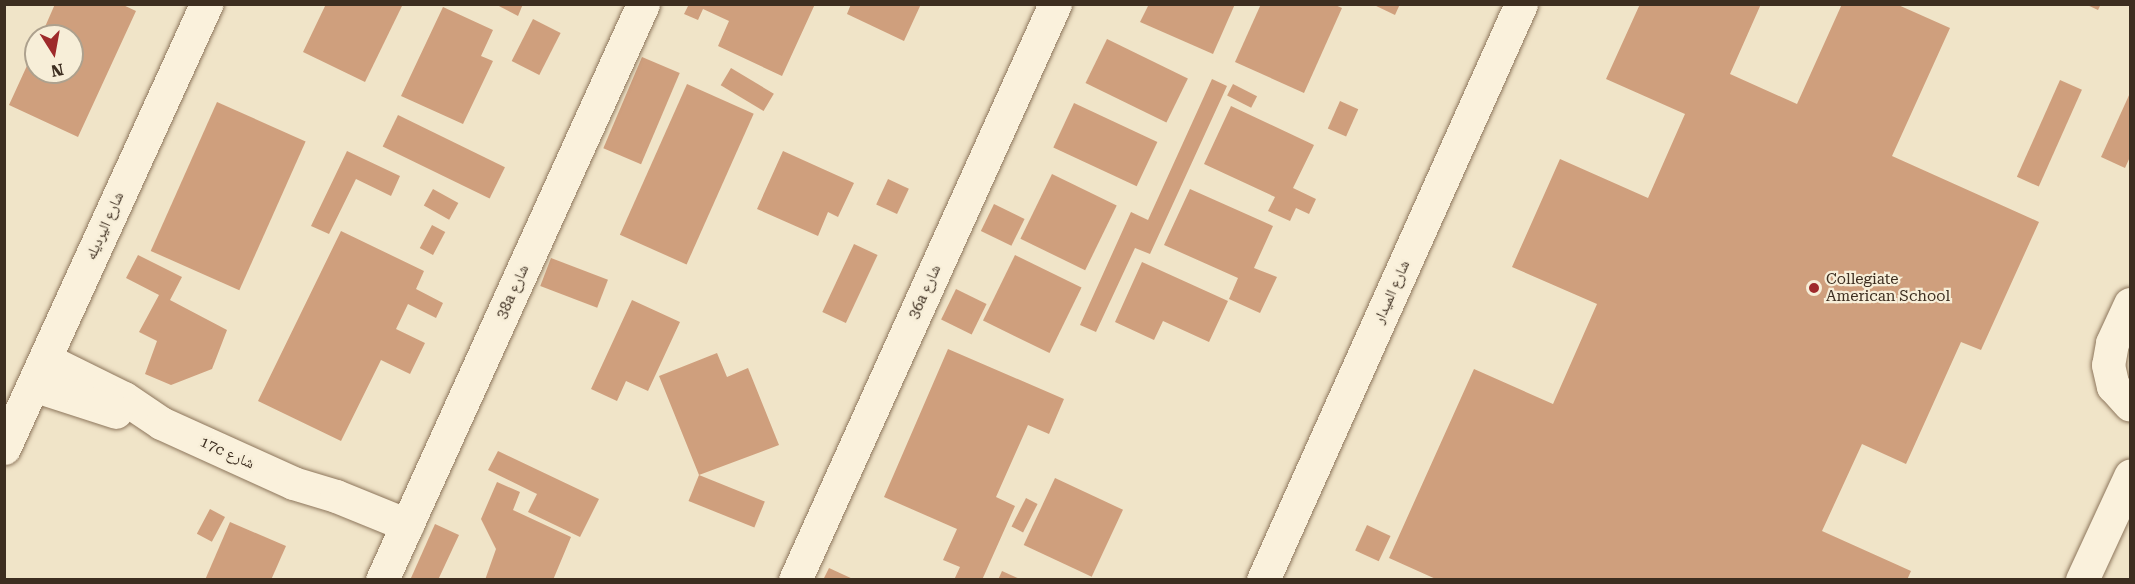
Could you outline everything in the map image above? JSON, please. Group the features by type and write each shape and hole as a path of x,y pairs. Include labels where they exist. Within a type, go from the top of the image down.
{"street":[{"name":"شارع اليرديله","path":"4,448 206,4"},
{"name":"38a شارع","path":"382,579 643,4"},
{"name":"36a شارع","path":"795,579 1055,4"},
{"name":"شارع الميدار","path":"1263,579 1521,4"},
{"path":"2130,304 2112,343 2108,365 2113,386 2130,405"},
{"name":"17c شارع","path":"39,372 124,398 161,423 293,483 328,511 402,537"},
{"path":"2082,579 2129,484"}],"building":[{"path":"55,4 121,4 136,11 78,137 9,105 24,72 24,84 84,84 84,24 46,24"},
{"path":"326,4 402,6 365,82 303,52"},
{"path":"495,4 523,4 518,16"},
{"path":"689,4 815,4 782,76 718,46 729,21 703,9 698,20 684,14"},
{"path":"851,4 921,4 904,41 847,14"},
{"path":"1149,4 1235,4 1213,54 1140,22"},
{"path":"1261,4 1333,4 1342,8 1304,93 1235,62"},
{"path":"1372,4 1400,4 1395,15"},
{"name":"Collegiate American School","path":"1640,4 1761,4 1730,74 1797,104 1842,4 1896,4 1950,28 1892,156 2039,222 1981,350 1961,342 1906,464 1862,444 1822,531 1911,571 1907,580 1438,580 1389,558 1474,369 1553,404 1597,304 1512,267 1560,159 1648,198 1685,114 1606,79"},
{"path":"2085,4 2101,4 2098,10"},
{"path":"443,7 493,30 481,56 493,61 463,124 401,96"},
{"path":"533,19 561,33 539,75 512,61"},
{"path":"1107,39 1188,78 1166,122 1086,83"},
{"path":"642,57 680,73 641,164 603,148"},
{"path":"731,68 774,94 764,111 721,85"},
{"path":"1212,79 1227,86 1150,254 1135,248 1096,332 1080,325 1131,212 1148,220"},
{"path":"2060,80 2082,90 2039,187 2017,177"},
{"path":"687,84 754,114 687,264 620,235"},
{"path":"1233,84 1257,96 1251,108 1227,96"},
{"path":"2130,93 2130,157 2125,168 2101,157"},
{"path":"1340,101 1358,109 1346,137 1328,128"},
{"path":"217,102 306,141 239,290 151,251"},
{"path":"1074,103 1157,142 1137,186 1053,147"},
{"path":"1231,106 1314,145 1293,188 1316,199 1309,214 1296,208 1290,221 1268,211 1275,197 1204,164"},
{"path":"398,115 505,167 490,199 383,146"},
{"path":"347,151 400,176 391,196 356,179 329,234 311,226"},
{"path":"783,151 854,183 838,217 828,212 818,236 757,209"},
{"path":"1052,174 1117,206 1085,270 1020,239"},
{"path":"888,179 909,189 897,214 876,204"},
{"path":"433,189 458,203 449,220 424,206"},
{"path":"1190,189 1273,226 1254,268 1277,277 1260,313 1229,299 1238,278 1164,245"},
{"path":"994,204 1025,219 1011,246 981,231"},
{"path":"432,225 445,232 433,255 420,248"},
{"path":"341,231 424,271 416,289 443,303 436,318 408,304 396,329 425,343 410,374 381,360 341,441 258,401"},
{"path":"854,244 878,255 846,323 822,312"},
{"path":"138,255 182,277 170,300 227,330 212,369 171,385 145,374 157,341 139,332 159,295 126,278"},
{"path":"1015,255 1082,287 1050,353 983,321"},
{"path":"551,258 608,280 597,308 540,286"},
{"path":"1142,262 1228,301 1209,342 1163,321 1154,340 1115,322"},
{"path":"956,289 987,304 972,334 941,320"},
{"path":"632,300 680,322 648,391 626,381 617,401 591,389"},
{"path":"948,349 1064,399 1049,434 1028,425 996,497 1015,506 982,580 954,580 960,567 943,560 957,529 884,497"},
{"path":"717,353 727,377 748,368 779,445 699,475 659,376"},
{"path":"498,451 599,499 580,537 528,512 537,494 488,470"},
{"path":"699,475 765,502 754,528 689,501"},
{"path":"1055,478 1123,510 1092,577 1024,545"},
{"path":"497,482 520,492 513,510 571,537 553,580 485,580 496,549 481,519"},
{"path":"1026,498 1038,504 1023,532 1011,527"},
{"path":"210,509 225,517 212,542 197,534"},
{"path":"230,522 286,546 271,580 205,580"},
{"path":"435,524 459,535 438,580 413,580 411,578"},
{"path":"1367,525 1391,536 1379,561 1355,550"},
{"path":"829,568 855,580 823,580"},
{"path":"1002,571 1022,580 998,580"}],"place":[{"name":"Collegiate American School","path":"1814,288"}]}
